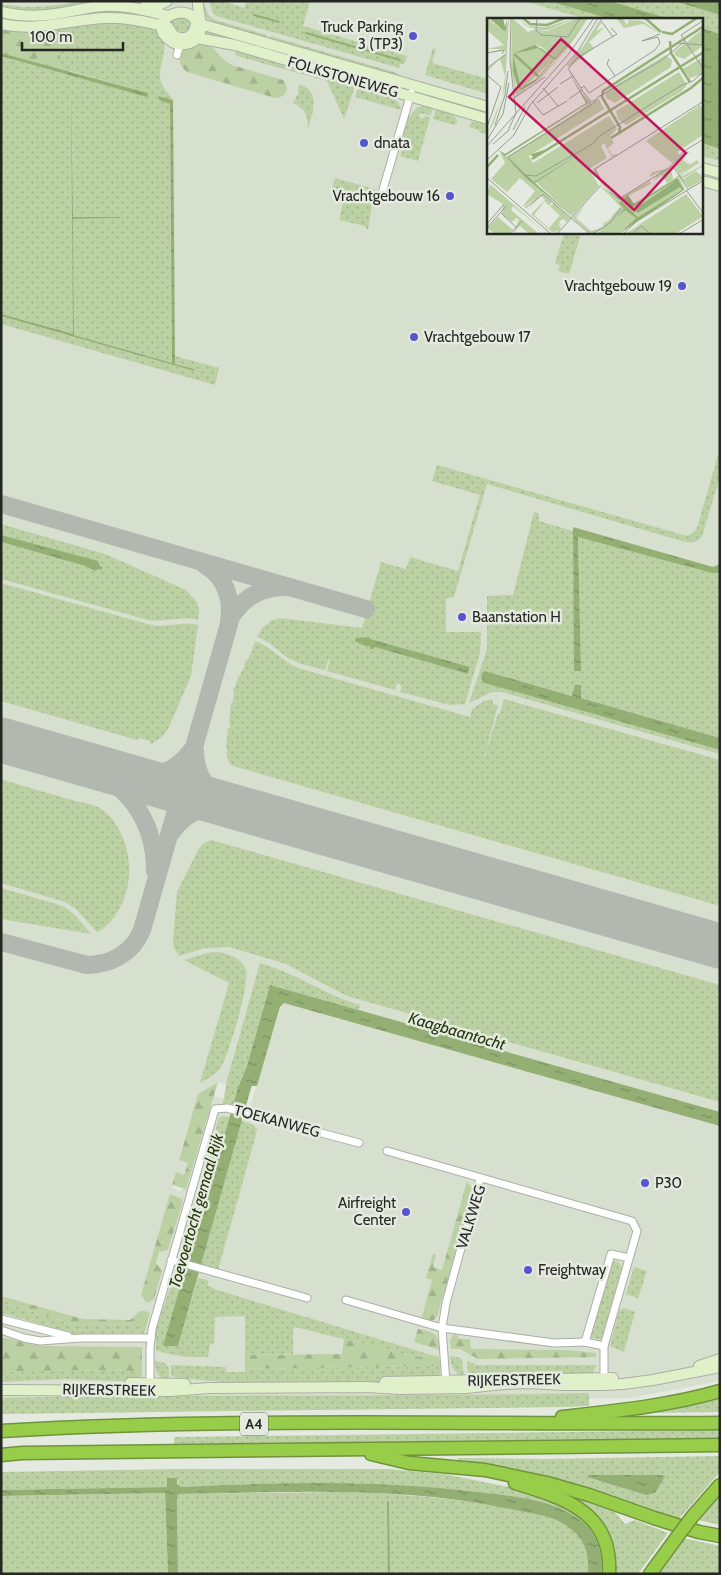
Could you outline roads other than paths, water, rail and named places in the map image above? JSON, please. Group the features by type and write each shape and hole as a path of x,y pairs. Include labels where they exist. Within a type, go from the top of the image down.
{"highway":[{"name":"A4","path":"507,1422 639,1408 699,1397 720,1391"},
{"name":"A4","path":"1,1431 182,1425 720,1422"},
{"name":"A4","path":"1,1455 22,1453 720,1445"},
{"name":"A4","path":"354,1449 409,1463 485,1470 547,1483 589,1495 663,1521 720,1536"},
{"name":"A4","path":"460,1467 549,1494 580,1508 593,1520 606,1544 610,1562 609,1574"},
{"path":"650,1574 692,1517 720,1485"}],"street":[{"path":"1,12 23,16 40,16 104,6 156,6 167,1"},
{"path":"198,1 200,32 197,38 189,43 180,44 169,39 163,32 163,21 172,9 184,5 199,20"},
{"path":"132,7 163,21 177,38 184,38 192,34 199,20"},
{"path":"1,24 38,28 93,19 117,18 163,21"},
{"name":"FOLKSTONEWEG","path":"199,20 487,107"},
{"name":"FOLKSTONEWEG","path":"197,38 235,45 487,119"},
{"path":"177,55 180,44"},
{"path":"382,193 413,85"},
{"path":"704,169 720,173"},
{"path":"704,182 720,186"},
{"name":"TOEKANWEG","path":"150,1387 151,1338 171,1260 215,1109 227,1108 359,1143"},
{"path":"387,1151 480,1179"},
{"name":"VALKWEG","path":"446,1385 442,1328 446,1303 480,1179 632,1221 637,1231 629,1258"},
{"path":"585,1342 611,1254 629,1258 604,1346 604,1381"},
{"path":"171,1260 308,1298"},
{"path":"346,1300 442,1328 554,1343 585,1342 604,1346"},
{"path":"1,1319 58,1335 81,1338"},
{"path":"1,1330 36,1340 151,1338"},
{"name":"RIJKERSTREEK","path":"604,1381 698,1366 720,1359"},
{"name":"RIJKERSTREEK","path":"1,1388 74,1384 150,1387 446,1385 604,1381 631,1383 720,1367"}],"water":[{"path":"549,1 609,1 668,18 607,18"},
{"path":"674,1 720,1 720,15"},
{"path":"704,29 720,34 720,149 704,144"},
{"path":"1,53 148,93 147,97 1,56"},
{"path":"71,86 73,217 120,217 73,219 74,335 172,363 170,104 159,100 159,96 173,100 175,364 194,369 194,371 1,316 1,314 73,334"},
{"path":"573,527 713,567 720,564 720,573 712,573 578,537 581,671 574,671"},
{"path":"1,535 98,561 102,570 95,571 85,566 1,542"},
{"path":"369,637 370,639 470,667 468,674 375,647 370,649 370,646 365,646 355,641 356,638"},
{"path":"485,671 572,696 575,685 581,685 581,698 720,738 720,750 485,683 481,676"},
{"path":"270,985 720,1112 720,1126 284,1003 280,1007 257,1086 252,1086 251,1088 178,1346 163,1346"},
{"path":"588,1475 665,1476 655,1493 646,1495 588,1477"},
{"path":"167,1478 177,1478 177,1484 181,1487 292,1483 404,1485 505,1495 533,1500 560,1508 572,1514 588,1527 596,1539 600,1553 601,1574 588,1574 586,1549 577,1534 566,1525 545,1516 473,1502 431,1497 347,1492 305,1492 179,1494 177,1496 178,1574 168,1574 165,1493 1,1496 1,1490 167,1487"}],"waterway":[{"path":"254,15 279,22"},
{"path":"306,33 400,60"},
{"path":"388,1502 389,1574"}],"place":[{"name":"Truck Parking 3 (TP3)","path":"413,36"},
{"name":"dnata","path":"364,143"},
{"name":"Vrachtgebouw 16","path":"450,196"},
{"name":"Vrachtgebouw 19","path":"682,286"},
{"name":"Vrachtgebouw 17","path":"414,337"},
{"name":"Baanstation H","path":"462,617"},
{"name":"P30","path":"645,1183"},
{"name":"Airfreight Center","path":"406,1212"},
{"name":"Freightway","path":"528,1270"}],"water label":[{"name":"Kaagbaantocht","path":"457,1031"},
{"name":"Toevoertocht gemaal Rijk","path":"196,1211"}]}
